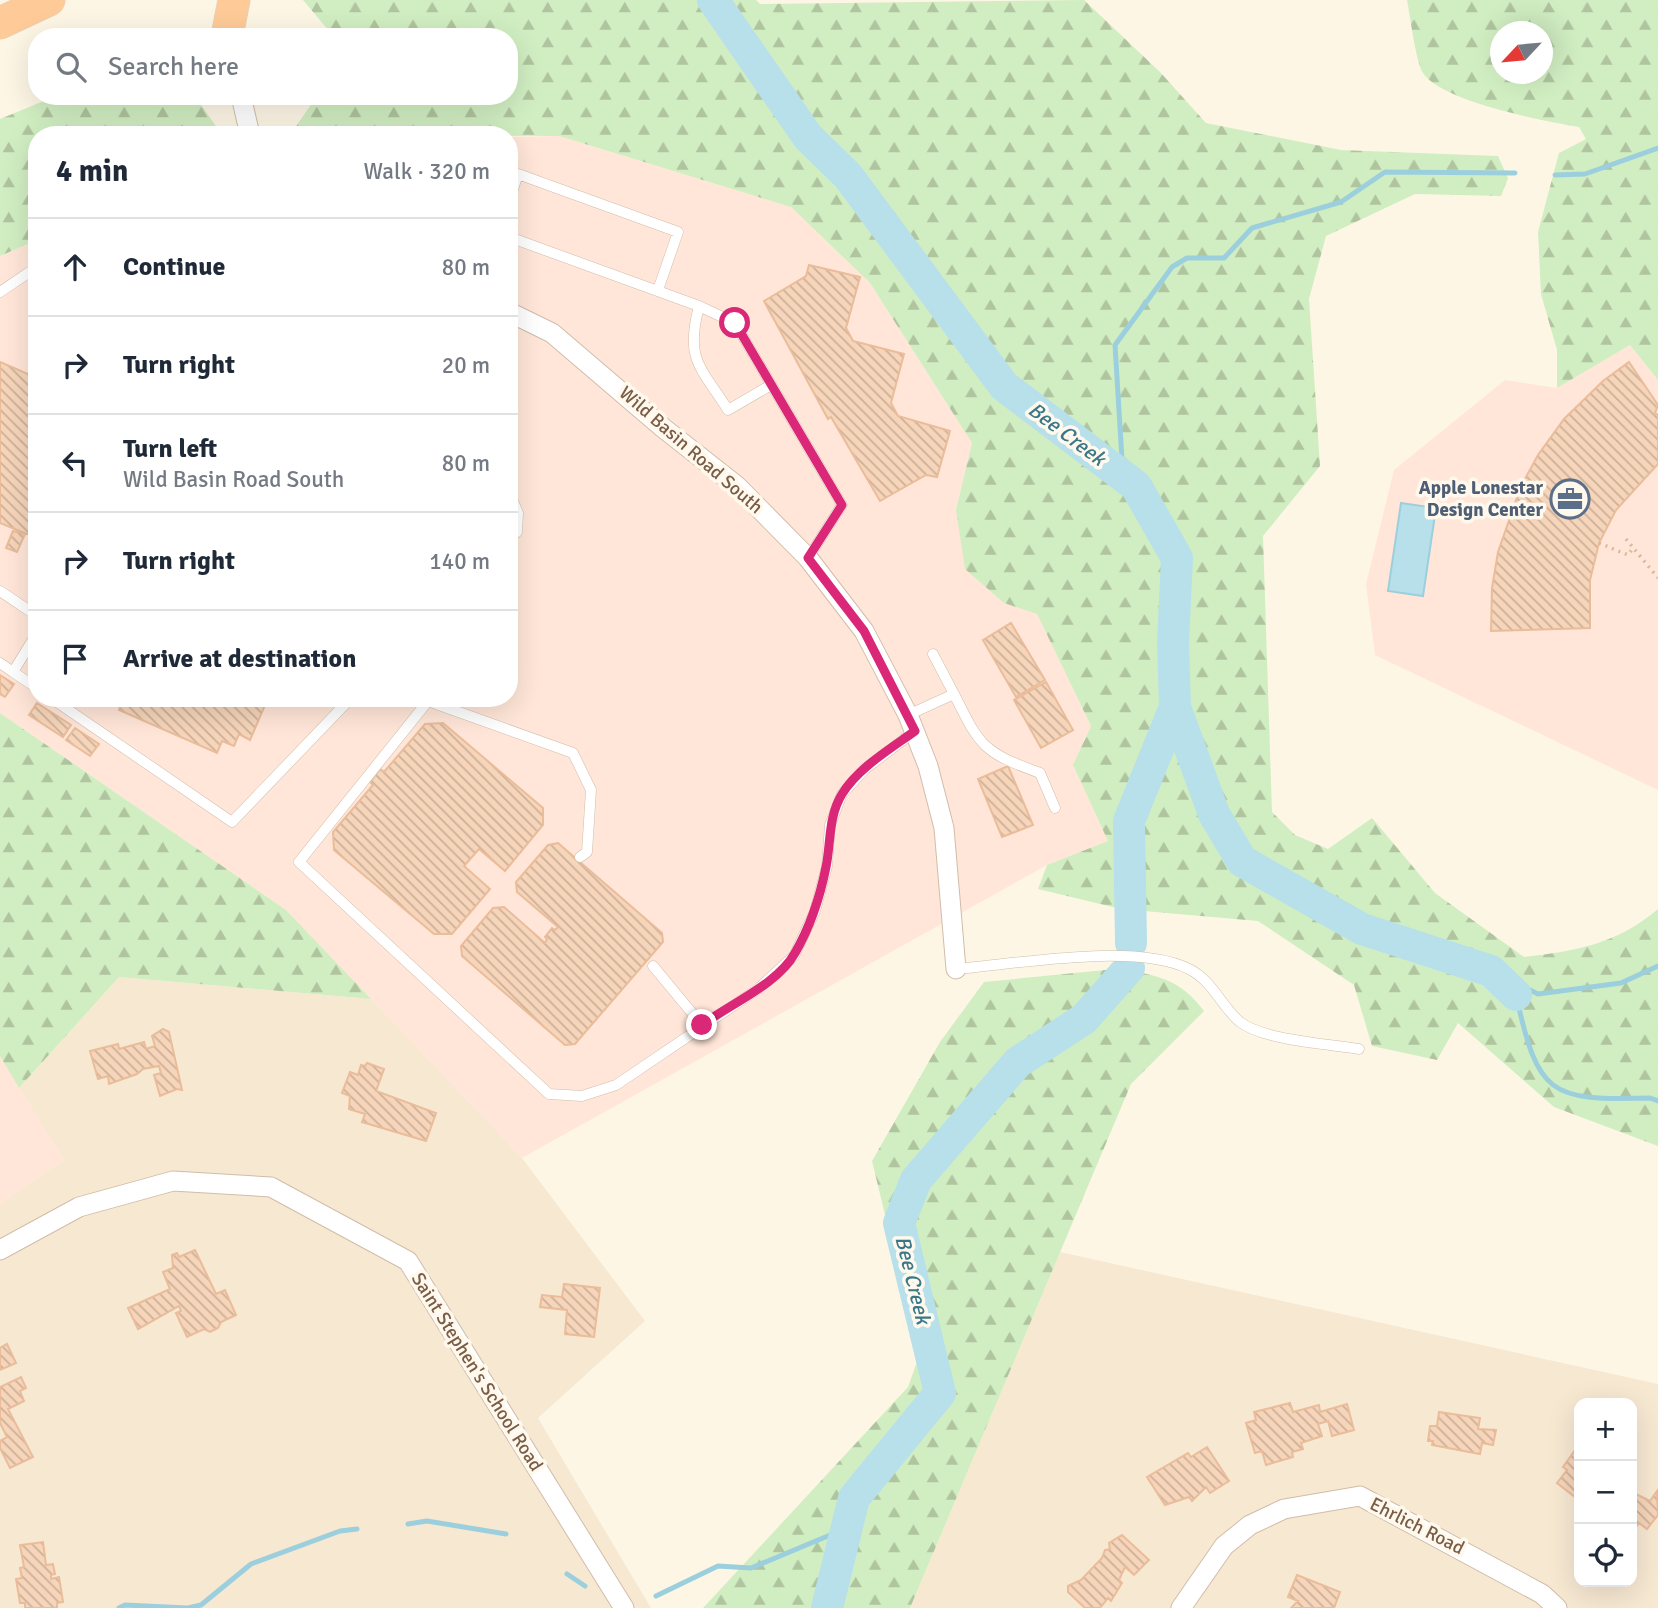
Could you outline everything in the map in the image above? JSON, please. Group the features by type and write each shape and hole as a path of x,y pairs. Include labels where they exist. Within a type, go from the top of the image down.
{"highway":[{"path":"0,23 49,0"},
{"path":"229,28 234,0"}],"street":[{"path":"219,0 225,28"},
{"path":"243,105 248,126"},
{"name":"Wild Basin Road South","path":"518,316 552,333 662,427 737,486 808,558 864,631 912,723 928,766 944,828 956,969"},
{"name":"Saint Stephen's School Road","path":"0,1250 79,1207 173,1181 271,1187 408,1261 624,1608"},
{"name":"Ehrlich Road","path":"1181,1608 1224,1546 1250,1525 1284,1509 1360,1496 1542,1594 1557,1608"}],"lane":[{"path":"518,173 678,232 658,290"},
{"path":"518,240 658,290 735,323 842,505 808,558"},
{"path":"0,292 28,273"},
{"path":"699,306 691,342 695,358 728,410 771,385"},
{"path":"0,591 28,610"},
{"path":"13,672 28,648"},
{"path":"933,654 986,749 1004,761 1040,773 1055,808"},
{"path":"0,663 28,682"},
{"path":"423,707 299,862 550,1094 582,1096 615,1085 758,989 794,956 815,911 827,866 830,825 842,794 912,723 954,694"},
{"path":"64,707 232,822 342,707"},
{"path":"445,707 573,753 591,790 587,852 580,857"},
{"path":"956,969 1115,956 1168,962 1189,969 1205,981 1246,1026 1359,1049"},
{"path":"653,966 702,1025"}],"path":[{"path":"1626,539 1658,578"},
{"path":"1599,543 1629,555 1633,548"}],"shaded area":[{"path":"559,136 791,207 870,283 972,443 956,510 1004,603 1037,614 1091,726 1073,765 1108,841 1047,865 522,1158 286,910 0,713 0,256 28,244 28,707 518,707 518,137"},
{"path":"1630,345 1658,380 1658,790 1375,655 1366,584 1394,470 1505,380 1557,388"},
{"path":"119,977 371,999 522,1158 645,1321 538,1418 651,1608 0,1608 0,1204 64,1160 19,1088"},
{"path":"0,1056 64,1160 0,1204"},
{"path":"1060,1252 1658,1384 1658,1608 910,1608"}],"green space":[{"path":"303,0 756,0 760,4 1084,0 1160,72 1206,123 1341,150 1498,156 1508,178 1501,196 1415,194 1326,236 1309,299 1320,466 1263,536 1272,812 1295,835 1328,849 1372,818 1435,893 1524,957 1595,944 1627,930 1658,909 1658,1146 1554,1107 1458,1023 1437,1060 1372,1046 1354,985 1258,921 1121,909 1038,889 1047,865 1108,841 1073,765 1091,726 1037,614 1004,603 965,569 956,510 972,443 870,283 791,207 559,136 518,136 518,126 296,126 311,105 518,105 518,28 326,28"},
{"path":"1407,0 1658,0 1658,380 1630,345 1557,388 1557,350 1541,294 1538,232 1559,153 1586,139 1579,127 1495,109 1451,93 1423,73"},
{"path":"34,105 201,105 216,126 28,126 28,244 0,256 0,119"},
{"path":"0,713 286,910 371,999 119,977 19,1088 0,1056"},
{"path":"1115,969 1165,979 1185,991 1204,1011 1131,1084 910,1608 703,1608 908,1387 919,1356 872,1161 940,1042 984,982"}],"water":[{"path":"1401,503 1436,508 1423,596 1388,591"}],"building":[{"path":"809,265 860,277 846,328 853,341 904,354 891,403 898,416 950,431 937,477 926,475 880,501 831,417 828,419 764,301 806,276"},
{"path":"0,362 28,374 28,534 0,523"},
{"name":"Apple Lonestar Design Center","path":"1629,362 1658,405 1655,413 1658,415 1658,464 1616,510 1599,543 1590,580 1590,628 1491,631 1492,588 1498,552 1521,486 1538,455 1564,419 1603,381"},
{"path":"13,531 25,534 17,552 6,548"},
{"path":"1011,623 1045,680 1016,697 983,640"},
{"path":"0,675 14,684 5,697 0,694"},
{"path":"1046,682 1073,730 1041,748 1014,700"},
{"path":"34,707 43,707 71,725 63,737 29,715"},
{"path":"120,707 264,707 250,740 239,734 234,746 222,741 217,753 119,710"},
{"path":"443,723 543,808 543,825 505,871 479,849 464,866 490,889 452,934 434,934 334,850 333,832 373,785 370,782 380,769 384,772 425,724"},
{"path":"75,728 99,744 90,756 66,740"},
{"path":"1008,766 1033,825 1002,837 978,779"},
{"path":"558,843 662,933 663,942 575,1044 565,1045 462,956 461,946 493,908 504,907 545,943 545,937 552,928 555,930 558,927 517,892 516,882 548,845"},
{"path":"163,1029 169,1032 182,1090 177,1089 160,1096 154,1075 161,1073 159,1066 143,1069 137,1074 109,1084 108,1076 98,1079 90,1051 118,1044 119,1049 144,1042 146,1049 155,1046 152,1036"},
{"path":"367,1063 384,1069 376,1091 436,1113 426,1141 362,1122 365,1114 349,1109 350,1096 342,1093 350,1072 358,1075 361,1065 365,1066"},
{"path":"195,1250 216,1294 225,1290 236,1315 221,1322 218,1328 210,1332 204,1329 187,1337 176,1313 181,1311 179,1306 138,1329 128,1308 170,1289 163,1272 173,1268 172,1255 177,1253 179,1257"},
{"path":"564,1284 600,1288 594,1337 565,1334 567,1310 540,1307 542,1295 562,1297"},
{"path":"7,1344 16,1363 0,1370 0,1348"},
{"path":"21,1377 26,1388 20,1391 24,1401 8,1409 33,1457 10,1468 0,1448 0,1441 7,1437 0,1423 0,1387"},
{"path":"1290,1403 1293,1412 1319,1405 1320,1412 1347,1404 1354,1430 1332,1436 1328,1421 1318,1424 1322,1436 1301,1443 1303,1449 1292,1452 1293,1457 1266,1465 1262,1451 1255,1453 1246,1423 1256,1420 1254,1412"},
{"path":"1439,1412 1480,1418 1478,1429 1496,1430 1493,1445 1482,1443 1480,1454 1432,1445 1433,1441 1428,1441 1430,1426 1437,1426"},
{"path":"1207,1447 1229,1481 1210,1493 1206,1487 1192,1501 1189,1497 1165,1505 1147,1477 1188,1453 1191,1457"},
{"path":"1574,1452 1574,1496 1557,1483 1567,1470 1563,1467"},
{"path":"1657,1491 1658,1515 1647,1529 1639,1523 1637,1526 1637,1494 1650,1501"},
{"path":"1122,1535 1149,1560 1134,1575 1125,1567 1119,1580 1122,1583 1111,1601 1108,1598 1100,1608 1085,1608 1068,1592 1068,1586 1081,1580 1102,1558 1105,1550 1110,1549 1109,1543"},
{"path":"43,1542 46,1565 53,1564 55,1574 51,1575 51,1579 59,1577 63,1602 57,1603 57,1608 25,1608 25,1603 20,1603 16,1579 22,1578 20,1568 24,1567 20,1545"},
{"path":"1297,1575 1340,1592 1334,1608 1291,1608 1298,1601 1288,1597"}],"waterway":[{"name":"Bee Creek","path":"713,0 808,137 848,176 1004,386 1136,486 1177,558 1173,643 1175,707 1129,821 1131,943"},
{"path":"1555,175 1585,174 1658,148"},
{"path":"1123,476 1115,345 1172,267 1187,258 1224,258 1252,228 1341,202 1385,172 1515,173"},
{"path":"1175,707 1214,814 1242,861 1362,929 1491,971 1516,995"},
{"path":"1491,971 1538,994 1621,983 1658,966"},
{"name":"Bee Creek","path":"827,1608 854,1498 940,1393 899,1223 916,1180 1018,1062 1084,1019 1129,968"},
{"path":"1516,995 1532,1054 1541,1072 1553,1085 1569,1093 1590,1097 1650,1098 1658,1101"},
{"path":"408,1524 427,1521 506,1534"},
{"path":"656,1596 718,1566 751,1568 847,1528"},
{"path":"119,1608 125,1605 188,1608 201,1605 251,1564 340,1531 357,1529"},
{"path":"567,1574 585,1586"}],"place":[{"name":"Apple Lonestar Design Center","path":"1570,499"}],"route":[{"path":"702,1025 758,989 794,956 815,911 827,866 830,825 842,794 865,769 915,731 886,669 864,631 841,597 808,558 842,505 735,323"}]}
